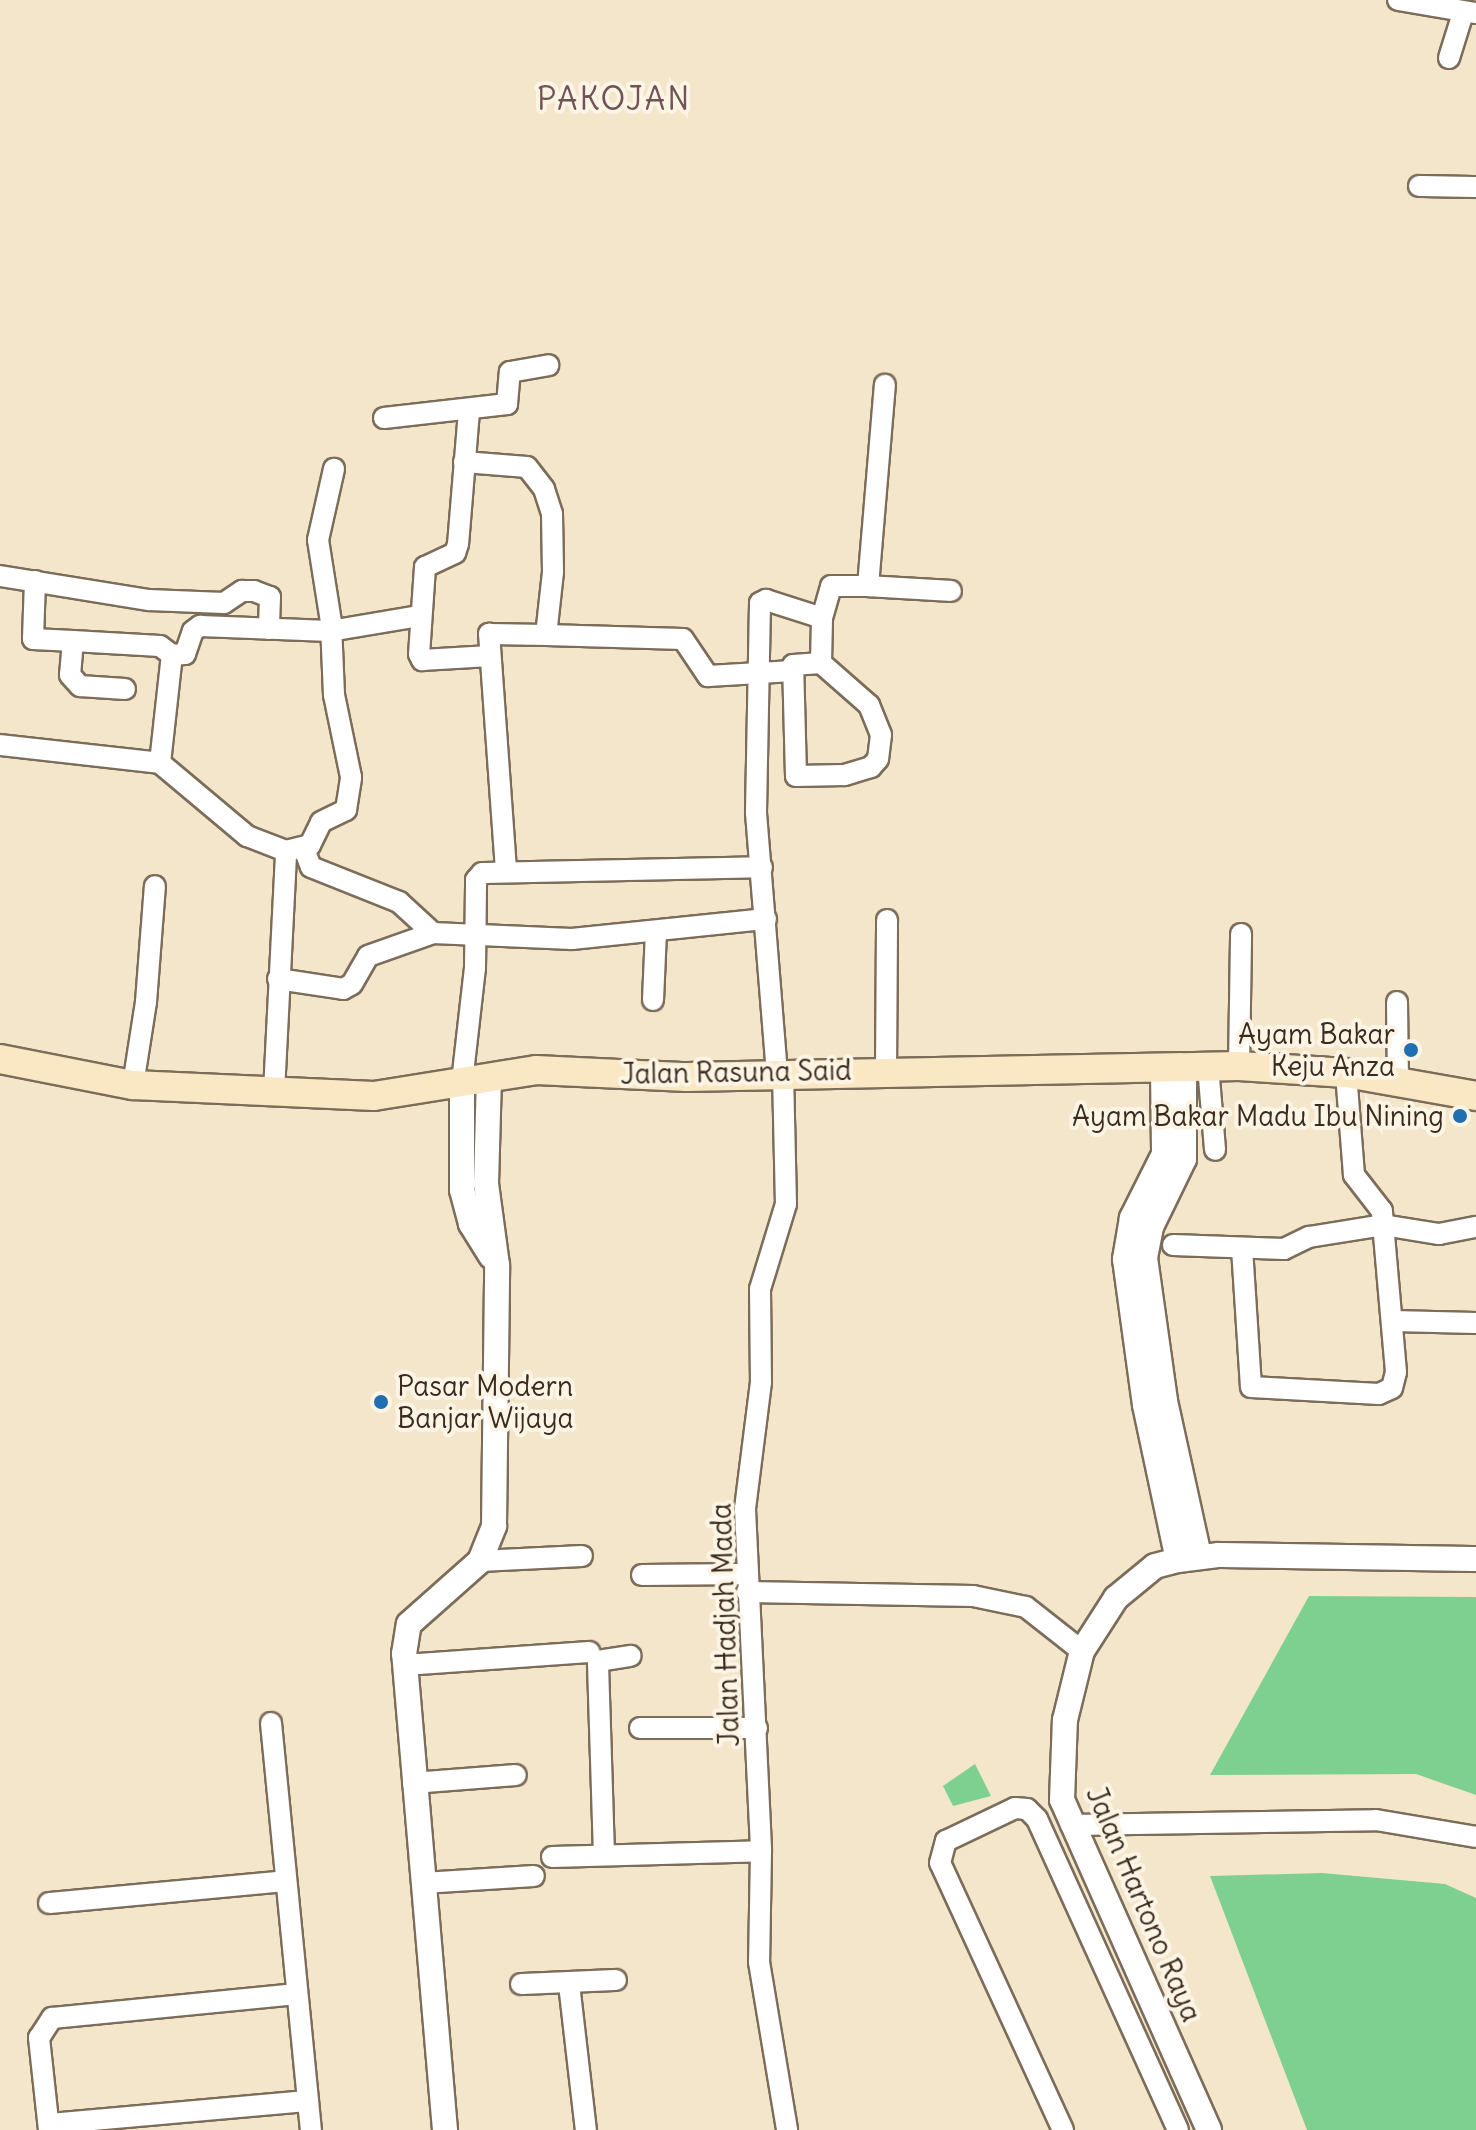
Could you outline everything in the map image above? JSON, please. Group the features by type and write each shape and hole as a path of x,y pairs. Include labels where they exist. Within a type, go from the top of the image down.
{"main road":[{"name":"Jalan Rasuna Said","path":"0,1059 133,1085 374,1096 536,1070 662,1077 886,1070 1239,1066 1346,1073 1476,1096"}],"street":[{"path":"1398,0 1469,13 1449,58"},
{"path":"1419,186 1476,187"},
{"path":"384,418 469,411 507,404 510,372 548,365"},
{"path":"868,586 885,385"},
{"path":"469,411 458,544 455,553 425,567 420,616 422,660 490,656"},
{"path":"464,462 527,467 550,501 553,572 546,635"},
{"path":"274,1092 278,979 295,850 321,822 349,803 348,745 334,695 330,631 318,540 334,469"},
{"path":"0,576 193,602 224,603 242,591 254,591 270,597 269,629"},
{"path":"35,581 33,639 160,646 172,655 188,652 197,627 330,631 420,616"},
{"path":"821,663 822,618 831,586 951,591"},
{"name":"Jalan Hadjah Mada","path":"787,2130 759,1962 761,1851 745,1509 761,1382 760,1289 786,1204 780,1074 756,812 762,602 822,618"},
{"path":"506,870 490,656 491,632 683,639 708,676 760,676 793,671"},
{"path":"73,641 70,675 75,683 125,689"},
{"path":"160,763 172,655"},
{"path":"795,662 821,663 869,705 881,735 878,759 871,767 844,775 796,776 793,671 795,662"},
{"path":"0,745 160,763 247,836 295,850 311,867 399,902 433,933"},
{"path":"445,2130 404,1665 409,1624 480,1561 494,1526 497,1265 476,1080 476,880 488,870 550,875 762,867"},
{"path":"133,1085 146,1002 155,886"},
{"path":"278,979 348,987 368,956 433,933 476,938 572,939 766,919"},
{"path":"886,1070 887,920"},
{"path":"653,1000 656,931"},
{"path":"1239,1066 1241,934"},
{"path":"1397,1002 1398,1082"},
{"path":"1185,1067 1215,1150"},
{"path":"1185,1067 1184,1159 1151,1227 1145,1258 1188,1558"},
{"path":"1242,1248 1251,1387 1315,1393 1388,1391 1396,1372 1383,1225 1375,1196 1354,1175 1346,1073"},
{"path":"476,1080 461,1155 462,1190 471,1224 497,1265"},
{"path":"461,1155 485,1154"},
{"path":"1173,1245 1291,1248 1309,1237 1383,1225 1439,1234 1476,1227"},
{"path":"1393,1321 1476,1323"},
{"path":"480,1561 582,1556"},
{"name":"Jalan Hartono Raya","path":"1209,2130 1062,1800 1065,1720 1082,1651 1116,1598 1155,1566 1188,1558 1476,1559"},
{"path":"642,1575 973,1596 1026,1607 1082,1651"},
{"path":"404,1665 590,1652"},
{"path":"604,1855 598,1661 606,1655 631,1656"},
{"path":"271,1723 311,2130"},
{"path":"640,1728 757,1728"},
{"path":"413,1783 516,1775"},
{"path":"1063,2130 940,1863 946,1841 1015,1808 1027,1809 1037,1819 1178,2130"},
{"path":"1071,1825 1376,1820 1476,1837"},
{"path":"552,1857 761,1851"},
{"path":"423,1883 534,1876"},
{"path":"49,1903 286,1881"},
{"path":"521,1984 616,1980"},
{"path":"569,1984 586,2130"},
{"path":"297,1994 52,2018 39,2038 49,2127 308,2101"}],"green space":[{"path":"1309,1596 1476,1597 1476,1795 1416,1774 1210,1775"},
{"path":"975,1764 991,1796 953,1806 943,1786"},
{"path":"1322,1873 1445,1884 1476,1898 1476,2130 1307,2130 1210,1876"}],"place":[{"name":"Ayam Bakar Keju Anza","path":"1411,1050"},
{"name":"Ayam Bakar Madu Ibu Nining","path":"1460,1116"},
{"name":"Pasar Modern Banjar Wijaya","path":"381,1402"}],"district":[{"name":"PAKOJAN","path":"614,99"}]}
